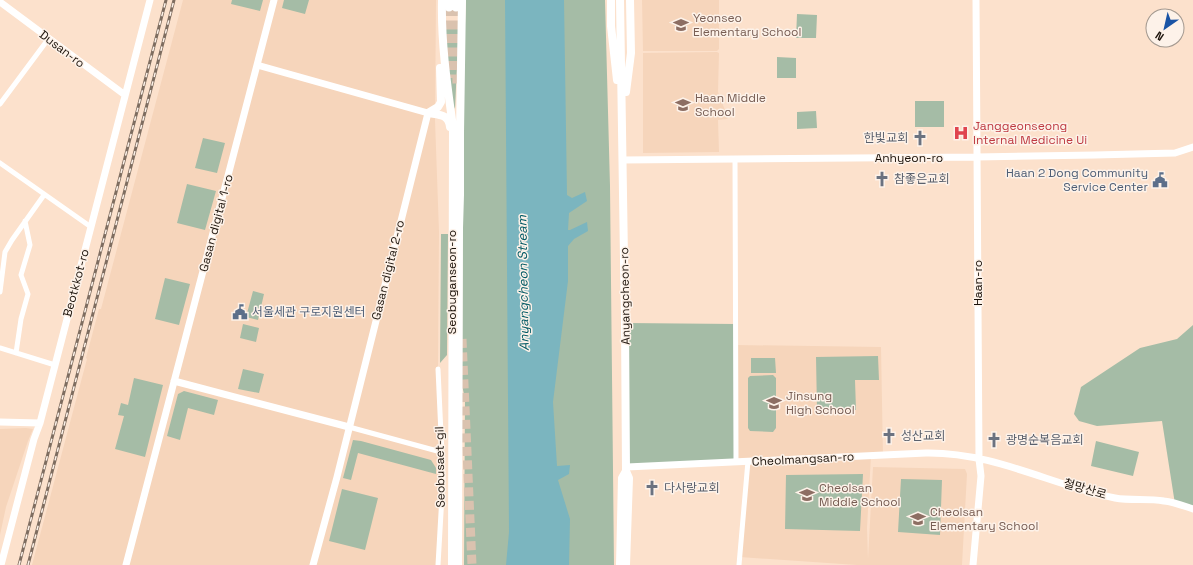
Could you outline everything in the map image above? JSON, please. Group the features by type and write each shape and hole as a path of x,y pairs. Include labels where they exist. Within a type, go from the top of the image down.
{"main road":[{"name":"Seobuganseon-ro","path":"442,0 442,31 445,74 454,127 452,565"},
{"path":"611,0 611,26 622,120"},
{"path":"620,0 622,120"},
{"path":"622,120 631,53 630,0"},
{"name":"Seobuganseon-ro","path":"455,3 460,133 458,565"},
{"path":"428,113 438,107 441,102 440,59 442,31"},
{"path":"428,113 446,117 450,122 453,198"},
{"name":"Anyangcheon-ro","path":"622,120 626,469"},
{"path":"620,565 622,478 626,469"},
{"path":"626,469 629,478 626,565"}],"street":[{"name":"Beotkkot-ro","path":"1,565 34,439 40,423 150,0"},
{"name":"Gasan digital 1-ro","path":"126,565 274,0"},
{"name":"Haan-ro","path":"973,565 980,476 976,0"},
{"name":"Dusan-ro","path":"0,2 125,95"},
{"path":"0,104 48,38"},
{"path":"257,65 428,113"},
{"name":"Gasan digital 2-ro","path":"313,565 428,113"},
{"name":"Anhyeon-ro","path":"623,160 977,157 1175,153 1193,147"},
{"path":"735,159 736,462"},
{"path":"0,163 91,227"},
{"path":"0,292 2,251 44,195"},
{"path":"16,353 21,319 28,294 21,274 30,245 25,221"},
{"path":"0,348 55,364"},
{"name":"Seobusaet-gil","path":"438,369 443,478 438,565"},
{"path":"174,381 441,452"},
{"path":"0,422 40,423"},
{"name":"Cheolmangsan-ro","path":"626,469 748,461 926,453 957,454 979,459"},
{"name":"철망산로","path":"979,459 1000,463 1085,490 1116,498 1164,501 1193,509"},
{"path":"739,565 748,461"}],"shaded area":[{"path":"183,0 436,0 435,120 439,232 438,369 441,510 438,565 32,565 99,309 101,309"},
{"name":"Yeonseo Elementary School","path":"642,0 719,0 719,49 717,51 643,51"},
{"name":"Haan Middle School","path":"643,53 719,53 718,92 728,118 718,120 719,152 643,153"},
{"path":"736,345 881,347 883,457 871,456 867,528 868,559 873,467 965,469 967,474 962,565 857,565 740,557 748,462 736,462"},
{"path":"0,429 33,429 6,507 0,535"}],"green space":[{"path":"232,0 263,0 260,11 231,4"},
{"path":"284,0 309,0 305,14 282,8"},
{"path":"466,0 605,0 610,186 614,565 464,565 465,399 462,385 463,73"},
{"path":"797,14 817,15 816,38 796,38"},
{"path":"444,22 459,22 455,109 452,103"},
{"path":"777,57 796,58 796,78 777,78"},
{"path":"915,101 944,101 944,127 915,127"},
{"path":"816,111 817,128 797,129 797,112"},
{"path":"203,138 225,143 217,173 195,168"},
{"path":"187,184 216,191 205,230 177,223"},
{"path":"441,234 448,234 447,355 440,363"},
{"path":"165,278 190,284 179,325 155,319"},
{"path":"253,291 264,294 258,320 246,317"},
{"path":"625,323 736,324 736,462 627,467"},
{"path":"243,324 259,328 256,342 240,338"},
{"path":"1193,325 1193,509 1175,504 1162,421 1097,426 1079,421 1074,414 1081,387 1140,348 1177,339"},
{"path":"878,356 879,380 855,380 856,410 817,410 816,357"},
{"path":"751,358 775,358 776,373 751,373"},
{"path":"243,369 264,374 259,393 238,389"},
{"path":"773,375 776,378 776,428 773,432 750,431 748,428 748,378 750,376"},
{"path":"134,378 163,385 145,457 115,449 124,416 118,415 121,403 128,405"},
{"path":"184,391 218,400 214,415 188,408 180,440 167,436 178,394"},
{"path":"353,440 431,460 436,468 436,474 358,453 351,480 343,478"},
{"path":"1096,441 1139,452 1133,476 1091,466"},
{"path":"863,474 860,531 785,529 786,475"},
{"path":"901,479 942,480 940,535 898,532"},
{"path":"342,489 378,498 365,550 329,541"}],"water":[{"name":"Anyangcheon Stream","path":"505,0 564,0 567,195 572,198 585,192 587,201 569,213 568,230 587,222 588,231 574,239 568,246 568,281 553,402 557,466 570,465 569,474 558,480 570,519 569,565 506,565 509,532"}],"tunnel":[{"path":"449,7 449,78"},
{"path":"456,7 457,84"},
{"path":"462,339 472,565"}],"railway":[{"path":"19,565 166,0"},
{"path":"28,565 174,0"}],"place":[{"name":"Yeonseo Elementary School","path":"681,25"},
{"name":"Haan Middle School","path":"683,105"},
{"name":"Janggeonseong Internal Medicine Ui","path":"961,133"},
{"name":"한빛교회","path":"920,138"},
{"name":"참좋은교회","path":"882,179"},
{"name":"Haan 2 Dong Community Service Center","path":"1160,180"},
{"name":"서울세관 구로지원센터","path":"240,312"},
{"name":"Jinsung High School","path":"774,403"},
{"name":"성산교회","path":"889,436"},
{"name":"광명순복음교회","path":"994,440"},
{"name":"다사랑교회","path":"652,488"},
{"name":"Cheolsan Middle School","path":"807,495"},
{"name":"Cheolsan Elementary School","path":"918,519"}]}
